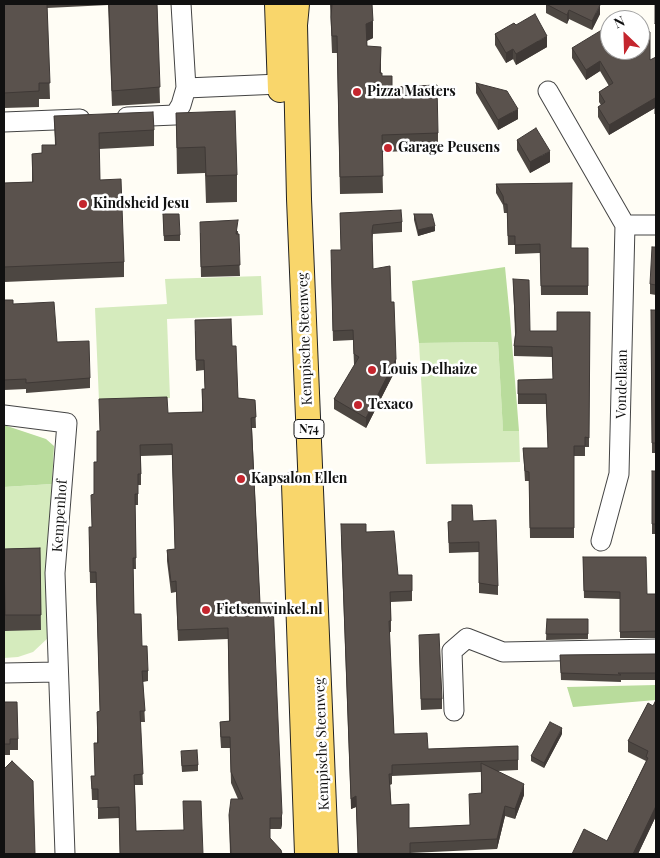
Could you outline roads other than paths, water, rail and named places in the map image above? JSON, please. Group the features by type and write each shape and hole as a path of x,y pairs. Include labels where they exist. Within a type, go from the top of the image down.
{"main road":[{"name":"Kempische Steenweg","path":"277,4 307,854"},
{"name":"Kempische Steenweg","path":"297,4 295,25 299,199 326,854"}],"street":[{"path":"4,122 175,115 186,88 181,4"},
{"path":"186,88 280,84"},
{"path":"548,91 625,225 656,225"},
{"name":"Vondellaan","path":"601,541 619,474 625,225"},
{"name":"Kempenhof","path":"4,414 67,423 55,573 65,854"},
{"path":"454,710 452,651 467,638 503,652 656,649"},
{"path":"4,673 58,672"}],"place":[{"name":"Pizza Masters","path":"357,92"},
{"name":"Garage Peusens","path":"388,148"},
{"name":"Kindsheid Jesu","path":"83,204"},
{"name":"Louis Delhaize","path":"372,370"},
{"name":"Texaco","path":"358,405"},
{"name":"Kapsalon Ellen","path":"241,479"},
{"name":"Fietsenwinkel.nl","path":"206,610"}]}
